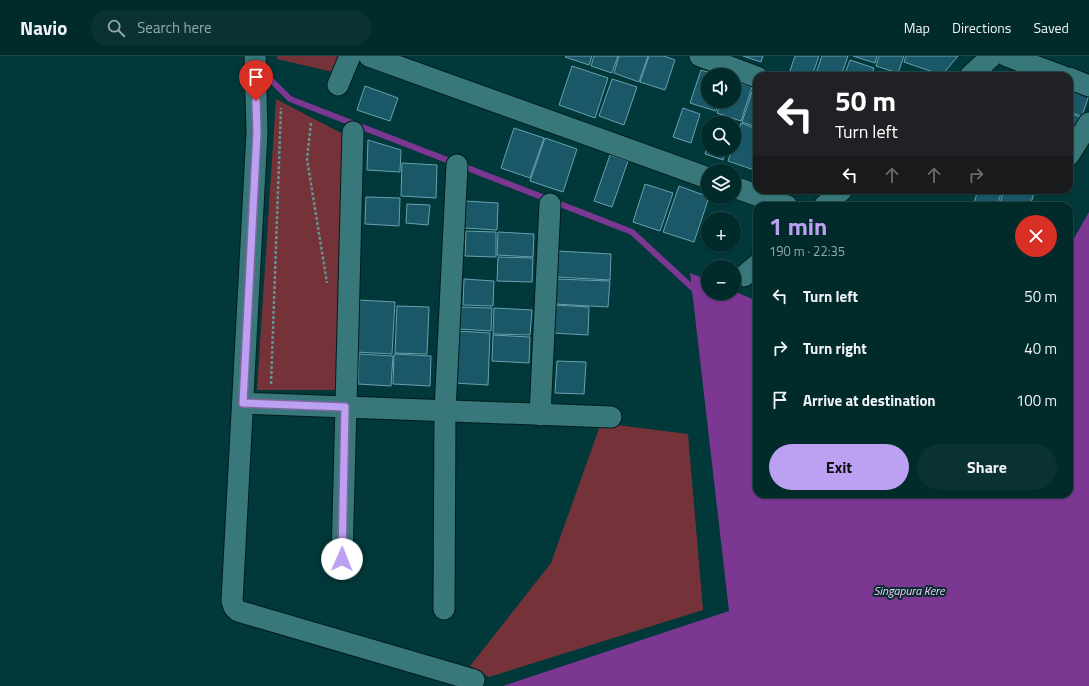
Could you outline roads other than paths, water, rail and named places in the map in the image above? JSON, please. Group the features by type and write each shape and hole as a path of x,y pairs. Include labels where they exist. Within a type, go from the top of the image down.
{"street":[{"path":"255,56 257,132 232,601 234,607 238,612 474,680"},
{"path":"338,85 350,56"},
{"path":"369,56 701,175"},
{"path":"700,56 753,76"},
{"path":"974,72 992,56"},
{"path":"1007,56 1051,72"},
{"path":"1073,80 1089,86"},
{"path":"1073,149 1089,123"},
{"path":"342,559 353,132"},
{"path":"444,609 445,411 457,165"},
{"path":"741,190 753,194"},
{"path":"754,194 776,202"},
{"path":"828,202 838,194"},
{"path":"540,415 550,204"},
{"path":"243,403 610,417"}],"water":[{"name":"Singapura Kere","path":"1089,212 1089,686 503,686 729,611 690,273 701,277 701,300 741,300 741,294 753,299 753,498 1073,498 1073,240"}],"waterway":[{"path":"270,79 290,99 632,232 697,292"}]}
